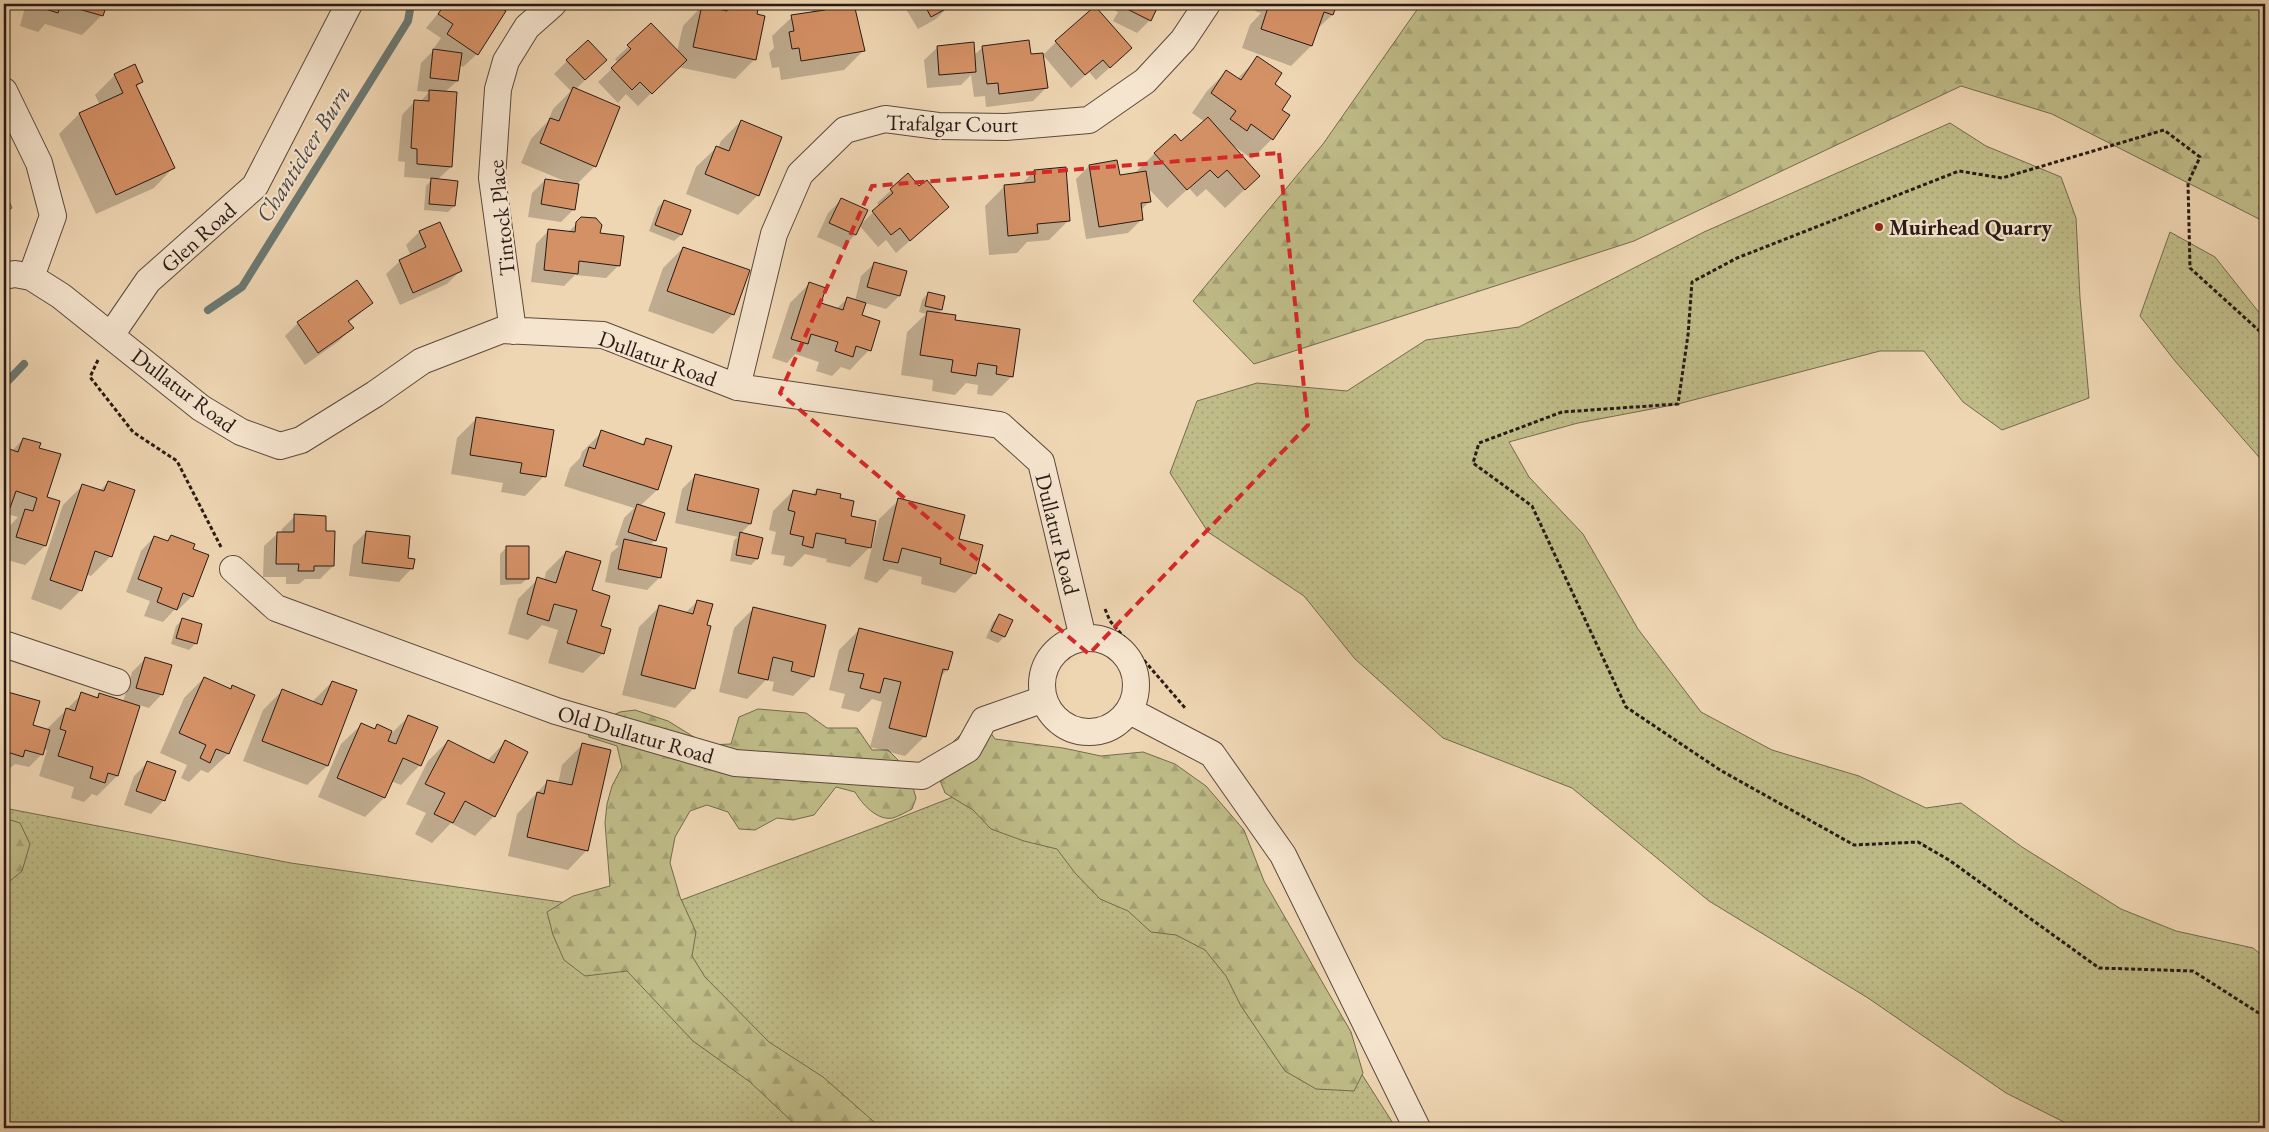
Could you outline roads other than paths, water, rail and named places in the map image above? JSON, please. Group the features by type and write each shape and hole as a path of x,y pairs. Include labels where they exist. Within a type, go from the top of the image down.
{"street":[{"name":"Glen Road","path":"111,335 148,281 255,186 349,4"},
{"name":"Tintock Place","path":"513,331 492,178 498,89 506,61 527,27 553,4"},
{"name":"Trafalgar Court","path":"737,387 774,234 800,174 845,130 885,119 938,126 1006,127 1089,120 1145,81 1183,40 1207,4"},
{"path":"4,91 39,163 53,216 30,277 15,274 4,276"},
{"name":"Dullatur Road","path":"30,277 61,296 201,408 241,432 280,446 301,440 375,394 422,361 502,330 603,335 737,387 1000,425 1041,462 1083,638"},
{"name":"Old Dullatur Road","path":"233,569 276,608 556,711 736,763 922,776 968,749 984,720 1044,699"},
{"path":"1083,638 1091,638 1114,644 1124,652 1136,676 1137,688 1130,711 1121,721 1102,731 1087,733 1064,726 1055,718 1044,699 1043,675 1051,657 1064,645 1083,638"},
{"path":"11,646 117,682"},
{"path":"1130,711 1212,754 1282,855 1417,1128"}],"waterway":[{"name":"Chanticleer Burn","path":"208,310 242,287 408,21 411,4"},
{"name":"Chanticleer Burn","path":"4,385 24,364"}],"place":[{"name":"Muirhead Quarry","path":"1879,227"}]}
